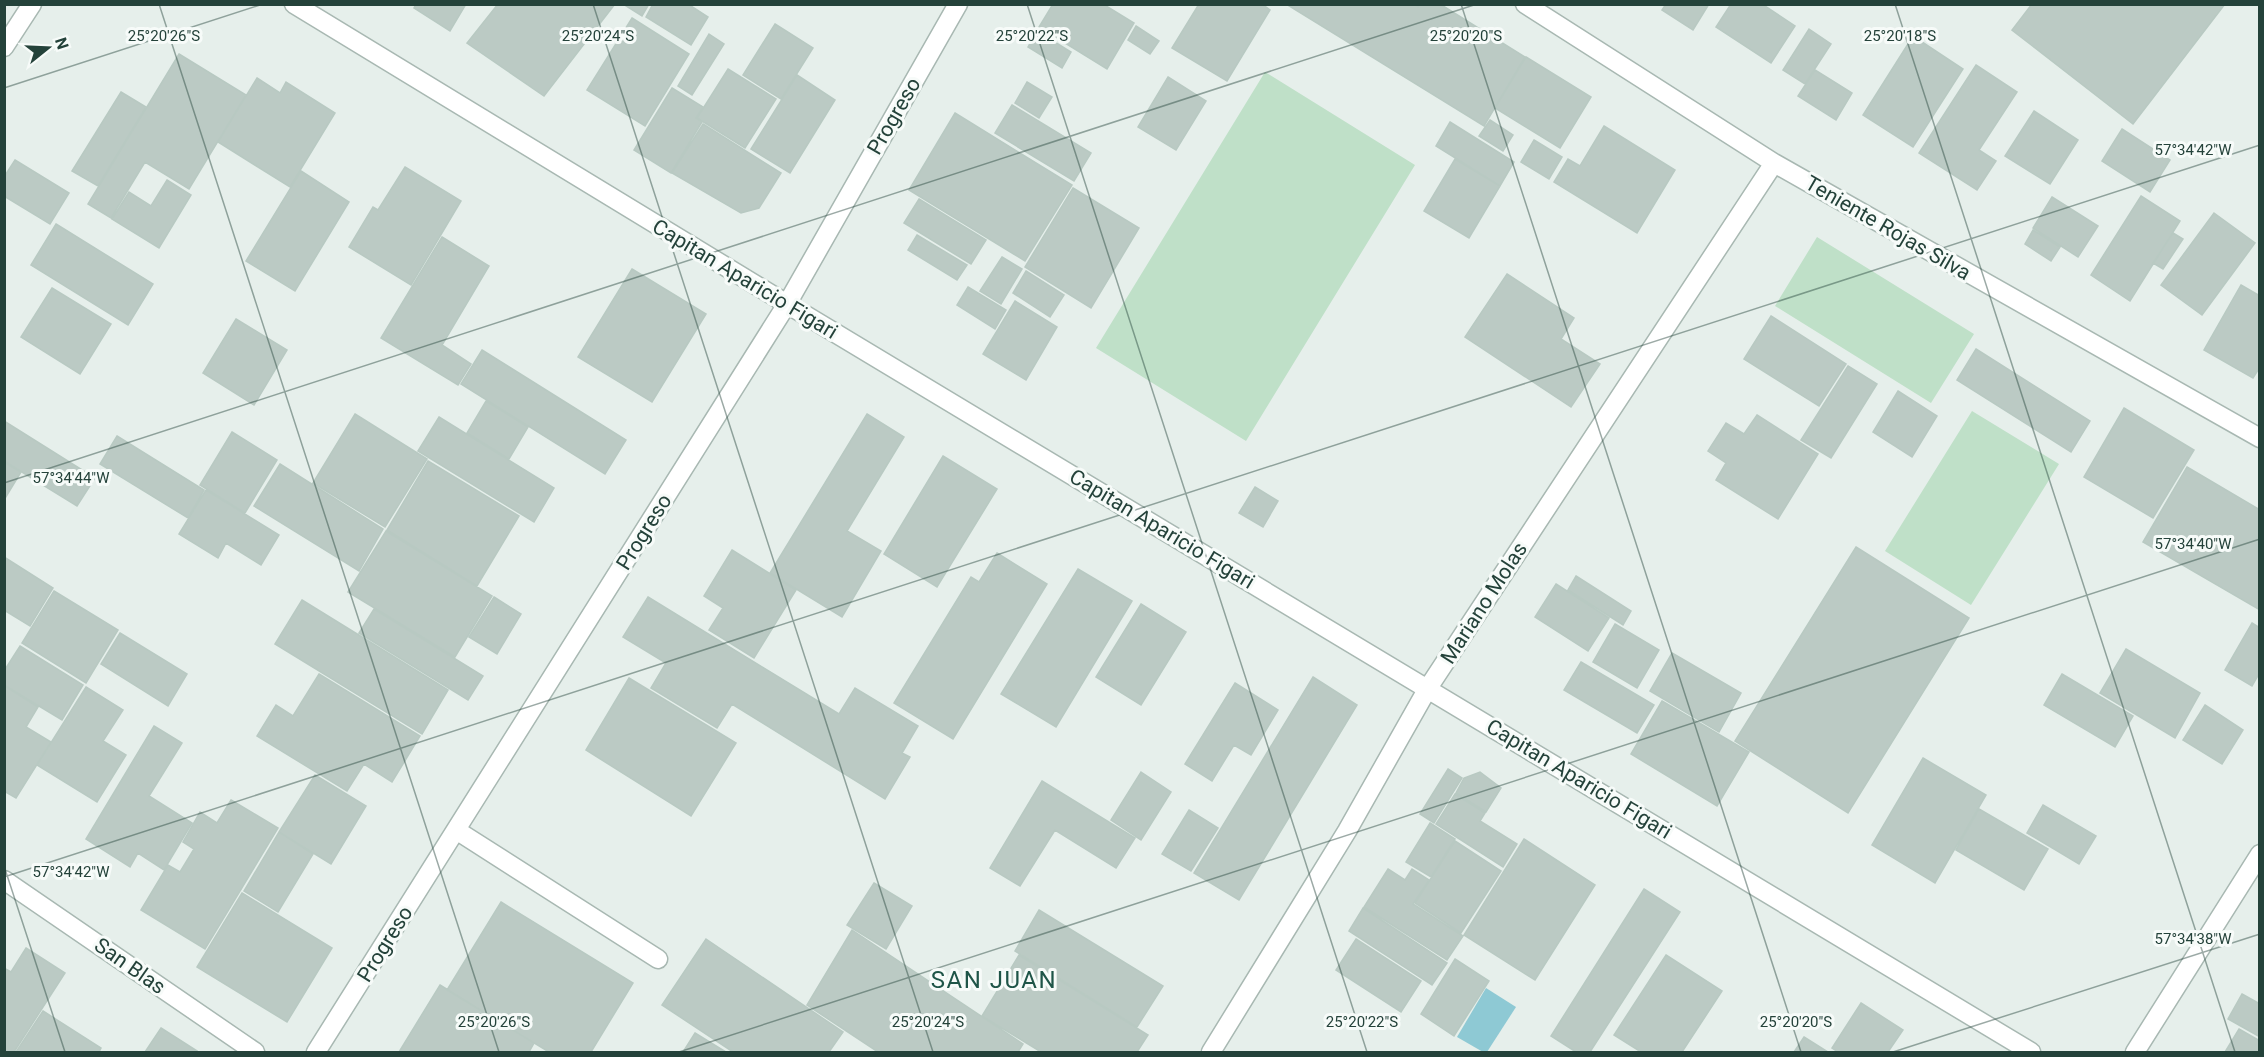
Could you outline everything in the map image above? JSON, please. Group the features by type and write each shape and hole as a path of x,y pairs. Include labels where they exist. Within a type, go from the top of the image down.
{"street":[{"path":"4,47 32,4"},
{"name":"Capitan Aparicio Figari","path":"294,4 787,304 2031,1053"},
{"name":"Progreso","path":"316,1053 787,304 958,4"},
{"name":"Teniente Rojas Silva","path":"1525,4 1774,163 2259,438"},
{"name":"Mariano Molas","path":"1210,1053 1347,831 1428,688 1774,163"},
{"path":"456,830 658,959"},
{"path":"2135,1053 2259,854"},
{"name":"San Blas","path":"4,880 255,1053"}],"green space":[{"path":"1265,72 1415,165 1246,441 1096,348"},
{"path":"1817,237 1974,334 1931,403 1775,306"},
{"path":"1972,411 2059,464 1971,605 1885,551"}],"water":[{"path":"1486,988 1516,1007 1487,1052 1483,1052 1457,1037"}],"building":[{"path":"416,4 466,4 450,31 414,8"},
{"path":"498,4 615,4 544,96 467,43"},
{"path":"623,4 649,4 642,16"},
{"path":"653,4 688,4 708,17 691,45 646,17"},
{"path":"1053,4 1103,4 1134,23 1107,69 1039,27"},
{"path":"1199,4 1262,4 1270,10 1227,81 1172,48"},
{"path":"1286,4 1414,4 1418,7 1420,4 1440,4 1525,57 1484,126"},
{"path":"1666,4 1709,4 1693,30 1662,10"},
{"path":"1731,4 1762,4 1795,26 1771,63 1716,27"},
{"path":"2032,4 2225,4 2133,124 2012,30"},
{"path":"632,18 689,54 645,126 587,90"},
{"path":"775,24 813,48 781,99 743,75"},
{"path":"1136,26 1159,41 1150,54 1128,40"},
{"path":"1809,29 1831,44 1805,84 1783,70"},
{"path":"1037,31 1071,52 1062,68 1028,47"},
{"path":"709,34 724,44 692,95 678,86"},
{"path":"1913,36 1963,69 1913,147 1863,115"},
{"path":"179,54 246,95 189,189 145,162 111,218 88,204"},
{"path":"1526,57 1591,97 1560,148 1495,108"},
{"path":"1976,65 2017,92 1979,150 1996,161 1977,190 1919,153"},
{"path":"728,69 776,99 745,148 697,118"},
{"path":"1815,70 1852,93 1836,120 1798,96"},
{"path":"797,75 835,100 790,173 751,149"},
{"path":"1168,77 1206,101 1176,150 1138,127"},
{"path":"257,78 280,93 286,82 335,113 290,187 218,142"},
{"path":"1027,82 1052,97 1039,118 1015,103"},
{"path":"672,88 703,107 696,118 702,122 671,173 634,150"},
{"path":"121,92 146,107 98,186 72,171"},
{"path":"1012,105 1091,153 1074,181 995,133"},
{"path":"2034,111 2078,140 2050,184 2005,156"},
{"path":"955,113 1072,185 1025,261 909,190"},
{"path":"1490,120 1513,135 1503,151 1479,136"},
{"path":"1450,122 1514,162 1500,186 1436,146"},
{"path":"703,124 781,173 759,208 741,213 672,173"},
{"path":"1604,126 1675,170 1637,233 1554,182 1568,159 1580,166"},
{"path":"2122,129 2170,160 2150,192 2102,161"},
{"path":"1534,140 1562,157 1549,179 1521,162"},
{"path":"1455,159 1500,186 1469,238 1424,211"},
{"path":"15,160 69,193 50,224 4,196 4,177"},
{"path":"405,167 461,201 411,285 349,247 373,207 378,210"},
{"path":"301,171 349,202 295,291 246,261"},
{"path":"167,180 191,195 159,248 112,219 129,192 151,206"},
{"path":"1073,188 1139,228 1091,308 1025,267"},
{"path":"2141,196 2180,221 2130,301 2091,275"},
{"path":"2052,197 2098,226 2078,257 2033,228"},
{"path":"919,199 986,240 971,264 904,223"},
{"path":"2214,213 2255,243 2202,315 2161,285"},
{"path":"56,224 153,284 128,325 31,265"},
{"path":"2033,230 2060,247 2051,261 2025,244"},
{"path":"2173,233 2183,239 2163,269 2153,263"},
{"path":"917,235 967,265 957,280 908,250"},
{"path":"442,237 489,266 442,345 471,364 458,385 381,338"},
{"path":"1002,257 1022,269 1001,304 980,291"},
{"path":"632,269 706,314 652,402 578,357"},
{"path":"1026,271 1064,295 1050,317 1013,293"},
{"path":"1507,274 1574,318 1561,339 1600,364 1571,407 1465,337"},
{"path":"2241,285 2260,296 2260,367 2253,378 2204,350"},
{"path":"968,287 1006,310 995,329 957,305"},
{"path":"52,288 111,324 80,374 21,337"},
{"path":"1015,301 1057,327 1026,380 983,354"},
{"path":"1771,316 1846,364 1819,406 1744,359"},
{"path":"236,319 287,350 254,405 203,373"},
{"path":"1976,349 2090,421 2071,452 1957,380"},
{"path":"482,350 626,440 605,474 461,384"},
{"path":"1848,366 1877,384 1831,458 1801,440"},
{"path":"1898,391 1937,416 1912,457 1873,432"},
{"path":"486,401 528,427 509,459 467,433"},
{"path":"2124,408 2194,450 2153,518 2084,477"},
{"path":"355,414 427,459 385,527 313,483"},
{"path":"867,414 904,437 847,531 881,551 842,617 770,573"},
{"path":"1757,415 1818,454 1778,519 1716,480 1726,463 1708,451 1726,423 1744,434"},
{"path":"439,417 554,488 534,522 418,451"},
{"path":"4,421 95,478 77,506 4,461"},
{"path":"232,432 277,460 245,513 200,485"},
{"path":"117,436 204,490 188,518 100,464"},
{"path":"943,456 997,489 937,587 884,554"},
{"path":"428,461 519,516 477,586 387,530"},
{"path":"4,462 21,472 4,500"},
{"path":"280,464 383,529 359,571 254,506"},
{"path":"2187,467 2260,510 2260,610 2143,542"},
{"path":"1255,487 1278,501 1263,527 1239,513"},
{"path":"206,490 279,535 261,565 226,543 218,558 179,534"},
{"path":"386,531 492,596 455,657 348,592"},
{"path":"1856,547 1969,618 1848,813 1735,741"},
{"path":"732,550 796,590 754,658 709,630 723,608 704,596"},
{"path":"997,553 1047,584 953,739 894,703 971,577 979,582"},
{"path":"4,557 53,588 30,626 4,610"},
{"path":"1078,569 1132,601 1056,727 1001,694"},
{"path":"1576,576 1631,611 1623,625 1568,590"},
{"path":"1556,584 1609,618 1588,651 1535,617"},
{"path":"54,591 118,630 86,683 22,643"},
{"path":"494,597 521,614 497,654 469,637"},
{"path":"648,597 839,714 855,688 918,726 902,753 910,757 885,799 732,704 717,728 651,688 666,663 623,637"},
{"path":"302,600 448,690 422,734 275,644"},
{"path":"1141,604 1186,632 1141,705 1096,677"},
{"path":"374,609 483,676 468,700 359,633"},
{"path":"2252,623 2260,628 2260,672 2252,686 2225,670"},
{"path":"1615,624 1659,650 1637,688 1593,662"},
{"path":"120,633 187,674 168,706 101,664"},
{"path":"20,646 83,685 62,720 4,685 4,671"},
{"path":"2126,649 2200,693 2175,738 2100,693"},
{"path":"1672,653 1741,693 1719,732 1650,691"},
{"path":"1581,662 1654,705 1637,733 1564,690"},
{"path":"319,674 420,736 392,782 364,764 347,791 257,736 276,705 293,716"},
{"path":"2062,674 2133,716 2115,747 2044,705"},
{"path":"1313,677 1357,705 1239,900 1194,873"},
{"path":"629,678 736,743 691,816 586,750"},
{"path":"1235,683 1278,710 1251,755 1234,745 1212,781 1185,764"},
{"path":"5,686 38,707 26,727 51,742 16,798 4,791"},
{"path":"86,687 123,710 103,741 126,755 97,802 37,765"},
{"path":"1662,701 1749,752 1717,806 1631,754"},
{"path":"2205,705 2243,730 2222,764 2183,740"},
{"path":"154,726 182,743 149,796 192,823 164,870 138,853 130,867 86,839"},
{"path":"1923,758 1986,795 1935,883 1872,845"},
{"path":"1448,769 1462,778 1434,823 1420,814"},
{"path":"1141,772 1171,792 1141,840 1111,820"},
{"path":"1480,772 1501,788 1486,812 1456,793 1464,778"},
{"path":"315,775 366,806 331,864 279,832"},
{"path":"1042,781 1135,838 1116,868 1055,830 1020,886 990,868"},
{"path":"1455,794 1485,813 1480,821 1517,844 1503,867 1436,824"},
{"path":"231,800 278,828 205,949 141,910 168,865 180,872 194,849 183,842 200,812 217,823"},
{"path":"2043,805 2096,836 2079,864 2027,833"},
{"path":"1979,809 2048,849 2024,890 1956,850"},
{"path":"1189,810 1218,828 1191,871 1162,854"},
{"path":"1430,823 1455,839 1431,877 1406,862"},
{"path":"279,832 313,854 278,912 244,891"},
{"path":"1524,839 1595,885 1535,980 1464,935"},
{"path":"1455,841 1501,871 1461,933 1415,903"},
{"path":"1388,869 1405,880 1412,869 1429,880 1413,904 1463,936 1447,960 1364,907"},
{"path":"874,883 912,906 886,949 847,925"},
{"path":"1644,889 1680,912 1590,1052 1576,1052 1551,1036"},
{"path":"242,893 332,948 287,1022 197,967"},
{"path":"501,902 633,983 591,1052 549,1052 447,990"},
{"path":"1363,908 1447,963 1432,985 1349,931"},
{"path":"1039,910 1163,986 1137,1027 1015,951"},
{"path":"852,930 1023,1044 1018,1052 878,1052 807,1005"},
{"path":"706,939 843,1032 829,1052 733,1052 662,1005"},
{"path":"1356,939 1421,981 1401,1012 1336,970"},
{"path":"26,948 65,973 14,1052 4,1052 4,968 11,972"},
{"path":"1019,955 1148,1035 1137,1052 1041,1052 982,1016"},
{"path":"1666,955 1722,991 1682,1052 1641,1052 1614,1035"},
{"path":"1455,959 1489,981 1454,1036 1421,1014"},
{"path":"440,985 534,1043 529,1052 399,1052"},
{"path":"2242,994 2260,1004 2260,1037 2228,1019"},
{"path":"1861,1003 1903,1030 1888,1052 1838,1052 1832,1048"},
{"path":"43,1011 101,1048 99,1052 16,1052"},
{"path":"161,1028 197,1051 145,1052"},
{"path":"2239,1029 2260,1041 2260,1052 2225,1052"},
{"path":"695,1033 726,1052 683,1052"},
{"path":"1804,1037 1828,1052 1794,1052"}],"district":[{"name":"SAN JUAN","path":"994,980"}]}
